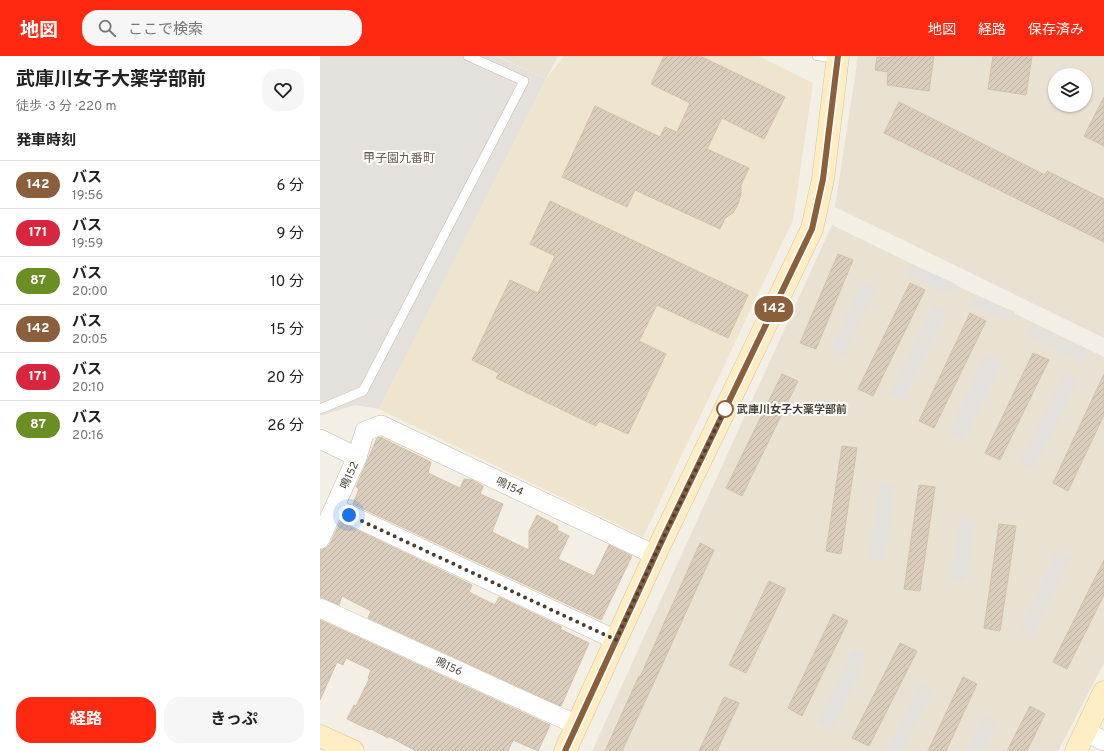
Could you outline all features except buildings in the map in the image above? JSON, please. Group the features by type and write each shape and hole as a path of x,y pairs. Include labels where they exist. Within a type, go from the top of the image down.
{"street":[{"path":"565,751 655,555 812,229 823,179 831,56"},
{"name":"鳴154","path":"365,431 381,425 655,555"},
{"name":"鳴152","path":"320,539 357,457 365,431"},
{"path":"320,439 357,457"},
{"path":"335,508 616,640"},
{"name":"鳴156","path":"320,608 577,725"},
{"path":"1076,751 1094,736 1104,692"},
{"path":"320,736 352,751"}],"lane":[{"path":"320,409 363,391 524,81 468,56"}],"shaded area":[{"path":"320,56 495,56 546,79 379,409 355,405 320,416"},
{"path":"497,56 558,56 546,79"},
{"path":"564,56 758,56 813,83 793,220 643,537 379,409 546,79"},
{"path":"858,56 1104,56 1104,338 835,207"},
{"path":"832,225 1104,357 1104,663 1058,751 592,751"},
{"path":"912,264 956,284 951,295 907,275"},
{"path":"862,283 876,289 844,356 831,349"},
{"path":"974,294 1015,312 1010,323 969,305"},
{"path":"933,305 947,312 903,400 890,394"},
{"path":"1034,324 1088,352 1082,364 1028,336"},
{"path":"987,354 1002,362 964,440 949,432"},
{"path":"1064,373 1078,380 1033,469 1019,462"},
{"path":"880,483 895,486 884,562 869,559"},
{"path":"960,518 976,521 965,582 950,579"},
{"path":"1056,552 1070,559 1033,636 1020,629"},
{"path":"853,649 867,655 832,730 818,723"},
{"path":"920,682 934,689 902,751 886,751"},
{"path":"983,716 997,723 983,751 966,751"}],"bus line":[{"name":"142","path":"565,751 655,555 812,229 823,179 838,56"}],"place":[{"name":"武庫川女子大薬学部前","path":"725,409"}],"district":[{"name":"甲子園九番町","path":"399,158"}],"route":[{"path":"349,515 616,640 725,409"}]}
